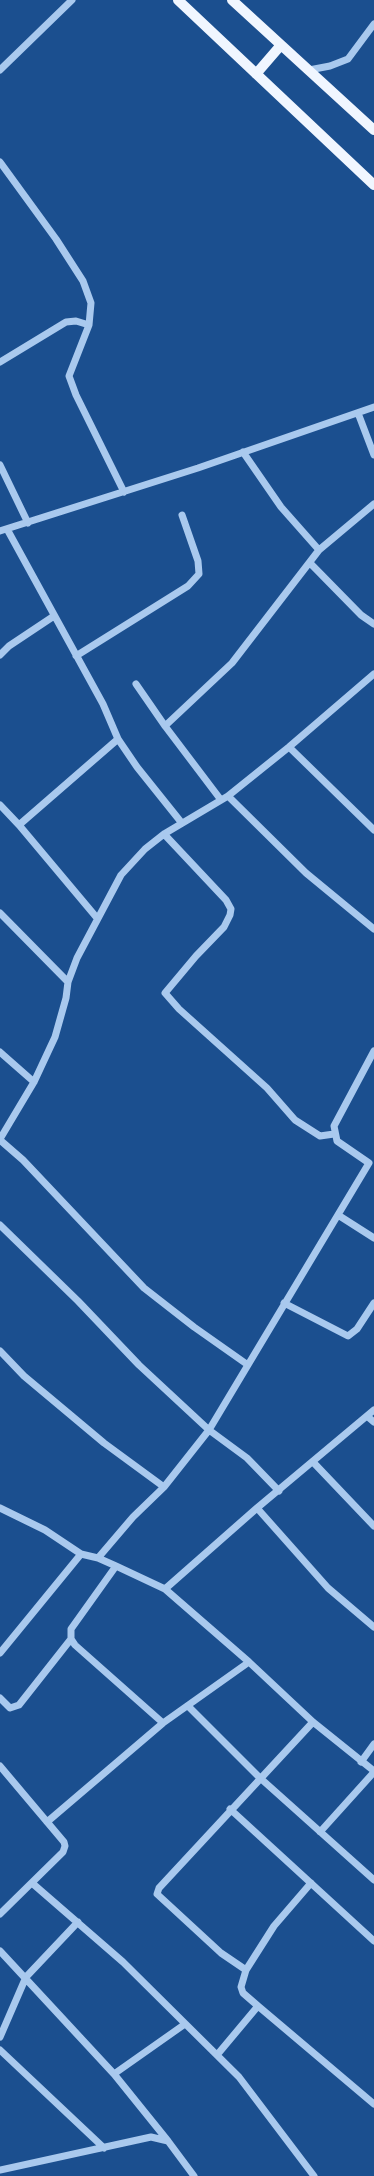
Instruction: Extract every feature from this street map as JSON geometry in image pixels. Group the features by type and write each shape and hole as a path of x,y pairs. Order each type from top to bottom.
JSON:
{"main road":[{"path":"178,0 374,185"},
{"path":"232,0 374,130"},
{"path":"256,74 281,45"}],"street":[{"path":"0,70 72,0"},
{"path":"309,70 330,66 348,59 374,24"},
{"path":"0,162 56,239 82,281 91,303 89,325 69,376 76,395 124,492"},
{"path":"0,362 66,322 76,321 89,325"},
{"path":"182,822 137,767 118,739 103,704 4,530 124,492 374,407"},
{"path":"358,413 374,455"},
{"path":"243,452 281,507 319,550"},
{"path":"0,465 28,523"},
{"path":"165,726 232,663 319,550 374,504"},
{"path":"76,656 188,586 199,574 198,562 182,515"},
{"path":"310,563 361,615 374,624"},
{"path":"0,655 9,646 54,616"},
{"path":"248,1365 194,1327 144,1288 28,1166 0,1140 34,1082 55,1037 66,998 68,982 77,958 121,875 145,849 182,822 228,796 289,747 374,674"},
{"path":"136,684 165,726 221,800"},
{"path":"19,825 118,739"},
{"path":"289,747 374,830"},
{"path":"228,796 306,873 374,929"},
{"path":"0,804 97,918"},
{"path":"164,834 226,900 231,909 230,915 224,927 196,956 165,993 179,1008 267,1088 295,1120 320,1136 334,1134"},
{"path":"0,912 68,982"},
{"path":"98,1558 134,1517 164,1487 209,1430 284,1303 338,1215 371,1165 337,1141 334,1134 334,1126 374,1050"},
{"path":"0,1052 34,1082"},
{"path":"338,1215 374,1238"},
{"path":"0,1225 78,1301 139,1365 209,1430 247,1458 279,1491"},
{"path":"284,1303 348,1336 353,1334 374,1303"},
{"path":"0,1351 24,1376 104,1443 164,1487"},
{"path":"165,1589 257,1508 314,1462 374,1410"},
{"path":"367,1416 374,1422"},
{"path":"314,1462 374,1526"},
{"path":"0,1508 50,1533 81,1554 98,1558 165,1589 249,1662 313,1722 374,1772 320,1832"},
{"path":"257,1508 328,1588 374,1627"},
{"path":"0,1653 81,1554"},
{"path":"116,1566 71,1629 71,1639 75,1645 163,1723"},
{"path":"0,1698 10,1708 19,1705 71,1639"},
{"path":"47,1822 163,1723 249,1662"},
{"path":"188,1706 259,1777 374,1880"},
{"path":"246,1970 221,1953 160,1899 157,1894 159,1888 259,1777 313,1722"},
{"path":"361,1762 374,1744"},
{"path":"0,1766 65,1846 63,1852 0,1914"},
{"path":"230,1809 374,1941"},
{"path":"32,1882 123,1962 239,2077 314,2176"},
{"path":"311,1883 274,1926 246,1970 241,1987 243,1993 374,2104"},
{"path":"0,2036 26,1977 78,1922"},
{"path":"0,1951 26,1977 114,2074 194,2176"},
{"path":"217,2055 258,2006"},
{"path":"114,2074 186,2024"},
{"path":"0,2050 104,2148"},
{"path":"0,2170 151,2137 168,2141"}]}
